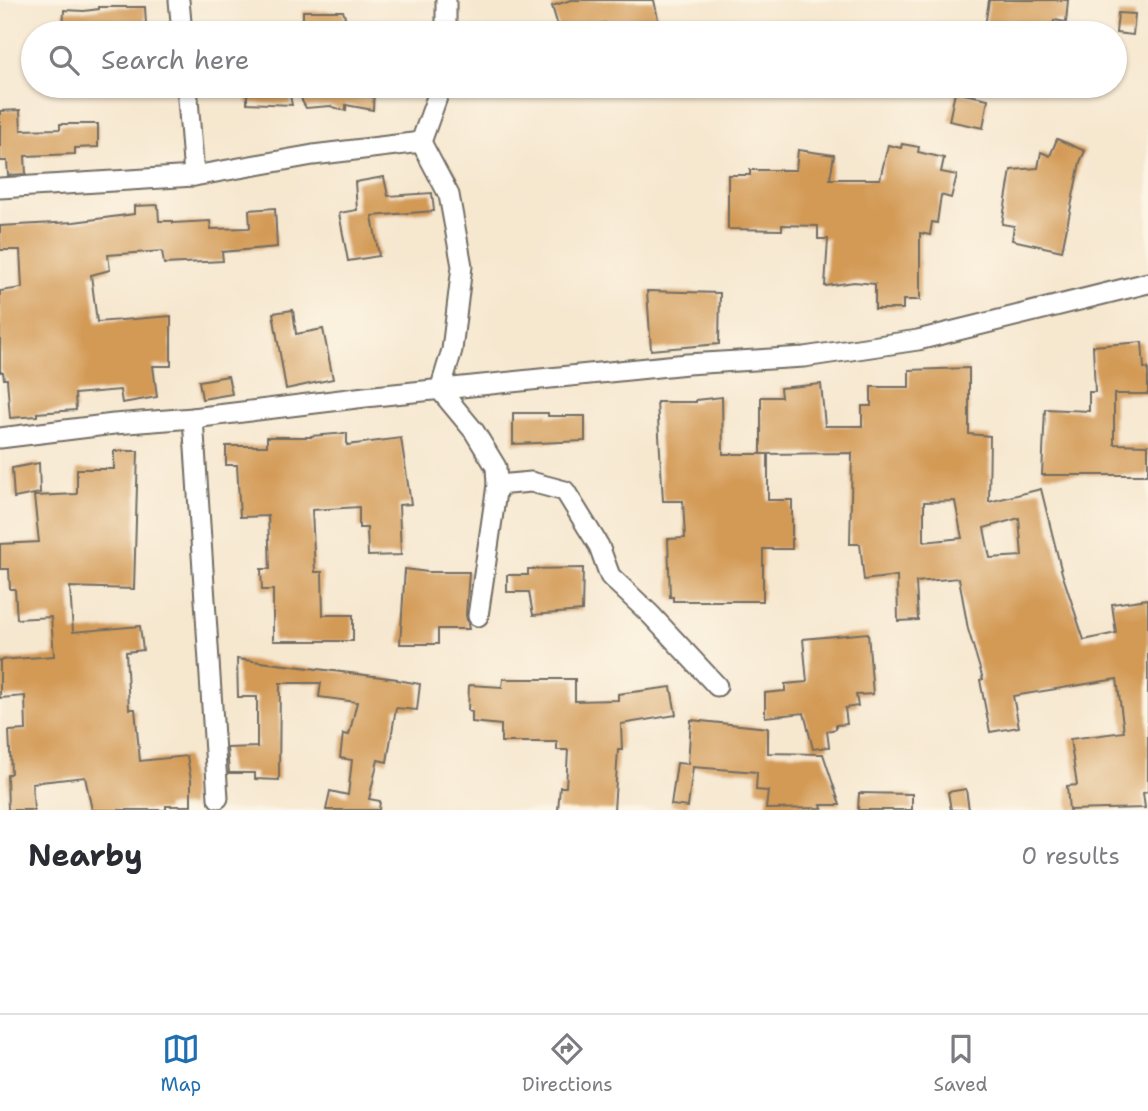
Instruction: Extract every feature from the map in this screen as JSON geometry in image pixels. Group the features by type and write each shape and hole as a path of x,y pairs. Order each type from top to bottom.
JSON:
{"street":[{"path":"180,0 181,21"},
{"path":"446,0 446,21"},
{"path":"188,98 194,176"},
{"path":"437,98 421,142 449,195 462,266 452,350 440,390"},
{"path":"0,188 194,176 313,155 421,142"},
{"path":"0,438 688,364 804,357 918,340 1148,283"},
{"path":"440,390 474,432 496,467 497,485 478,616"},
{"path":"193,418 218,798"},
{"path":"497,485 531,482 565,491 599,546 610,576 652,615 717,686"}],"building":[{"path":"571,0 654,0 658,21 556,21 552,6"},
{"path":"989,0 1068,0 1066,21 986,21"},
{"path":"145,7 146,21 64,21 64,10"},
{"path":"303,11 343,11 346,21 303,21"},
{"path":"1118,13 1135,14 1133,35 1127,34 1127,21 1117,21"},
{"path":"247,98 291,98 292,105 247,103"},
{"path":"302,98 374,98 373,110 346,105 346,111 330,106 306,108"},
{"path":"954,98 988,99 983,128 949,121"},
{"path":"20,110 21,130 60,129 60,124 98,124 98,147 75,148 75,154 25,156 26,174 8,175 7,161 0,161 0,111"},
{"path":"1057,139 1085,151 1080,162 1062,251 1012,240 1014,226 1002,224 1011,170 1038,168 1041,152 1050,156"},
{"path":"902,144 919,147 918,152 944,158 941,172 957,175 951,198 941,195 937,223 932,222 930,235 920,233 920,300 903,300 903,309 875,309 875,284 854,282 825,286 828,239 818,239 818,226 782,225 782,230 728,229 728,175 750,175 750,170 796,170 798,150 834,155 830,179 880,179 888,145 901,148"},
{"path":"384,177 388,196 432,193 434,211 372,216 379,256 348,261 339,213 357,210 355,182"},
{"path":"158,205 159,221 210,221 211,229 250,228 249,210 275,208 277,247 222,252 223,261 164,264 162,251 108,255 110,270 91,275 97,322 171,316 171,366 153,366 157,397 122,403 120,390 75,394 76,410 10,418 7,379 4,379 3,372 0,372 0,291 22,288 20,250 0,250 0,226 74,222 134,214 134,206"},
{"path":"647,291 720,293 719,344 651,350"},
{"path":"293,310 296,334 323,329 333,379 286,389 273,313"},
{"path":"1142,342 1144,368 1148,368 1148,394 1114,394 1114,444 1148,445 1148,475 1042,475 1045,409 1089,411 1089,392 1095,392 1093,346"},
{"path":"969,368 969,434 990,436 989,502 1041,489 1062,573 1084,640 1116,633 1112,604 1148,599 1148,792 1143,793 1145,808 1069,810 1067,786 1077,785 1070,739 1124,732 1117,679 1013,696 1019,727 990,732 980,680 983,679 968,629 959,578 916,582 918,620 898,621 897,576 864,580 860,544 850,544 852,453 762,454 768,454 768,500 792,500 792,549 763,549 763,601 673,601 673,597 670,597 668,539 685,538 683,501 663,501 657,402 696,402 722,397 723,454 761,454 761,397 781,397 780,388 821,384 825,426 862,426 862,406 871,406 871,387 909,387 909,370","holes":["955,501 962,538 924,542 924,502","1019,518 1022,556 990,558 984,528"]},
{"path":"228,376 232,394 202,399 199,381"},
{"path":"513,413 585,416 585,441 513,444"},
{"path":"347,433 347,445 401,438 411,504 399,505 401,555 368,556 367,528 359,528 359,507 312,510 315,572 322,572 323,615 353,615 353,641 273,641 273,590 262,590 261,569 270,569 268,516 240,517 237,465 226,465 226,446 267,446 267,437 311,437"},
{"path":"114,451 138,451 134,589 70,587 73,632 140,626 143,650 126,652 129,709 135,709 140,761 187,756 191,806 166,806 166,810 92,810 85,777 32,783 34,810 8,810 7,775 11,773 9,731 26,730 25,696 0,698 0,660 54,656 51,617 17,619 15,589 10,589 9,569 0,569 0,544 39,542 34,496 77,494 77,469 114,469"},
{"path":"39,463 40,493 14,498 12,468"},
{"path":"583,568 582,611 533,615 529,592 507,592 507,575 528,575 528,569"},
{"path":"405,569 469,572 466,615 469,629 438,629 438,644 400,644"},
{"path":"868,633 873,694 856,695 858,706 845,708 847,724 836,725 836,729 827,731 829,747 813,749 804,713 765,717 765,693 785,691 785,684 807,682 803,639"},
{"path":"237,659 420,684 417,710 396,708 387,762 378,760 369,799 380,801 379,810 326,810 330,791 348,795 352,760 340,758 343,734 349,735 357,702 319,697 321,683 280,683 279,780 255,779 255,773 229,773 227,748 257,747 257,697 238,697"},
{"path":"503,679 575,679 575,701 618,700 618,694 671,687 676,715 621,724 622,750 618,750 614,810 558,810 560,787 566,787 568,750 557,750 557,742 501,742 501,725 472,722 472,712 468,711 469,685 502,687"},
{"path":"691,720 768,728 768,753 823,754 840,805 766,809 768,791 756,790 757,772 693,767 688,807 671,805 677,763 688,764"},
{"path":"966,789 969,810 951,810 948,792"},
{"path":"859,793 912,794 912,810 858,810"}]}
